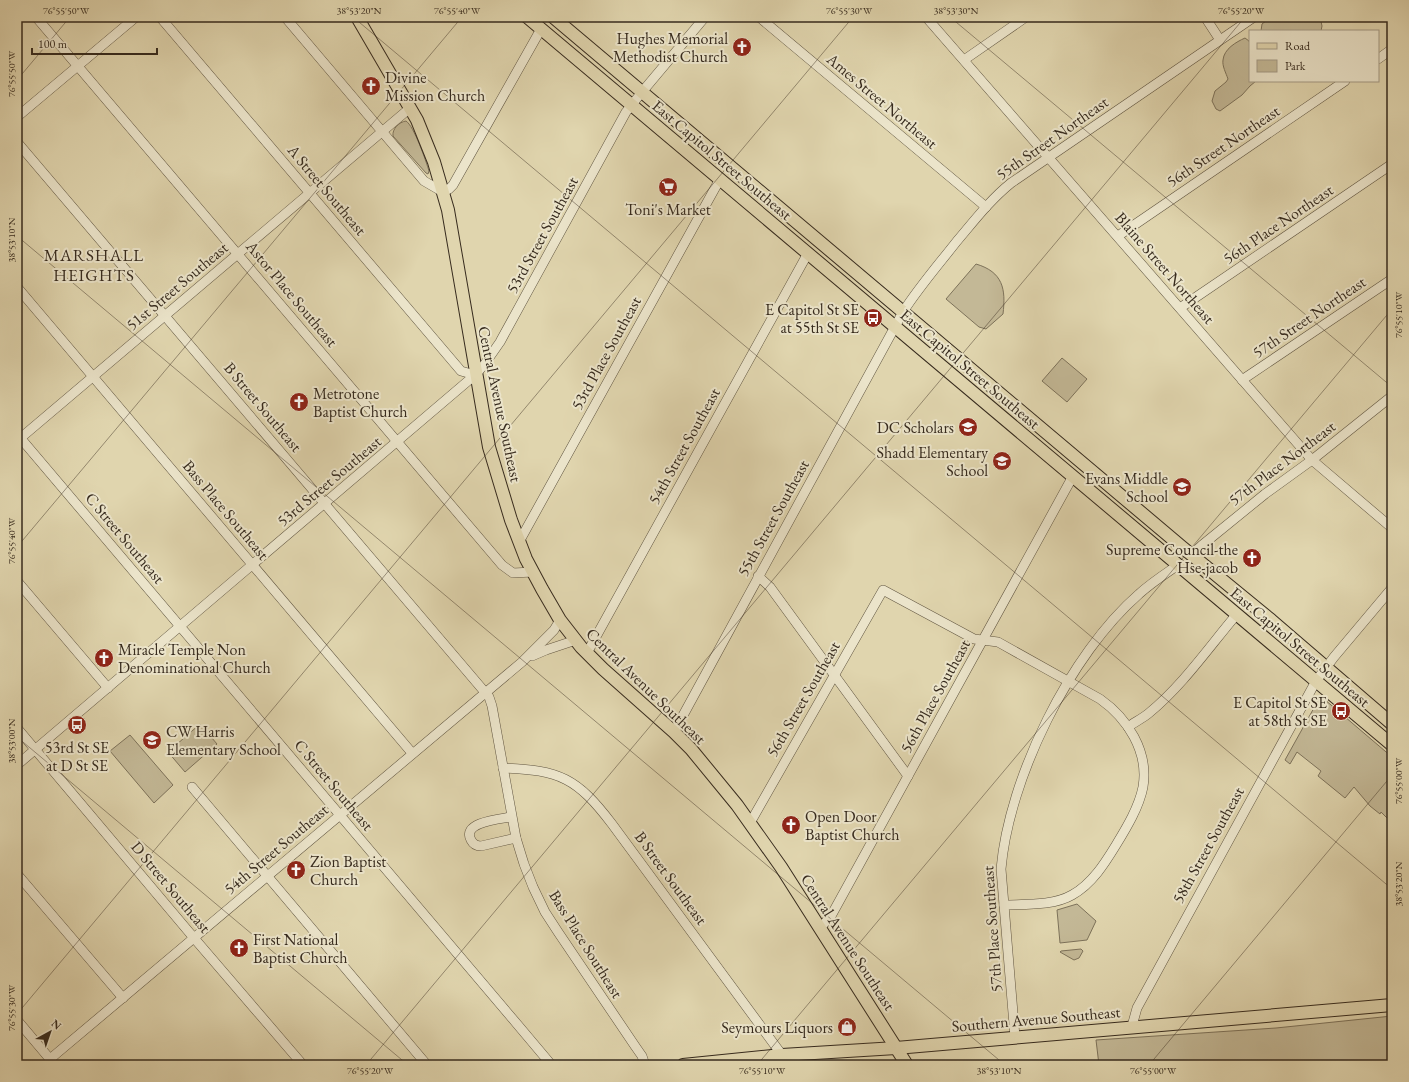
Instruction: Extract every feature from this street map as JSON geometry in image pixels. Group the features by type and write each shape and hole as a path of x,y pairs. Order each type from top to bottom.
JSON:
{"main road":[{"name":"Central Avenue Southeast","path":"357,17 410,108 429,148 443,192 448,210 490,452 519,542 533,572 560,620 587,653 674,732 710,772 750,822 820,928 907,1065"},
{"name":"East Capitol Street Southeast","path":"527,17 808,253 900,319 1073,476 1392,745"},
{"path":"554,17 642,92 900,319 1192,554 1392,724"},
{"name":"Southern Avenue Southeast","path":"683,1065 782,1055 896,1048 1015,1036 1392,1005"}],"street":[{"name":"Astor Place Southeast","path":"36,17 504,568 513,573 533,572"},
{"path":"17,117 136,17"},
{"name":"A Street Southeast","path":"160,17 461,371 476,375"},
{"path":"285,17 424,181 443,192 449,190 453,185 541,29"},
{"name":"53rd Street Southeast","path":"17,765 476,375 500,342 632,104 705,17"},
{"name":"Ames Street Northeast","path":"759,17 986,207"},
{"name":"Blaine Street Northeast","path":"926,17 1312,460 1392,528"},
{"path":"964,60 1026,17"},
{"path":"1205,17 1220,40"},
{"name":"55th Street Northeast","path":"900,319 909,302 945,256 999,193 1011,183 1254,17"},
{"path":"1379,58 1392,49"},
{"name":"56th Street Northeast","path":"1118,236 1344,82"},
{"name":"51st Street Southeast","path":"18,438 93,377 410,108"},
{"name":"B Street Southeast","path":"17,142 485,692"},
{"name":"56th Place Northeast","path":"1180,308 1392,164"},
{"name":"53rd Place Southeast","path":"519,542 720,179"},
{"name":"54th Street Southeast","path":"587,653 808,253"},
{"name":"57th Street Northeast","path":"1242,380 1392,279"},
{"name":"Bass Place Southeast","path":"17,287 412,753"},
{"name":"55th Street Southeast","path":"674,732 862,385 900,319"},
{"name":"57th Place Northeast","path":"1192,554 1265,494 1312,460 1392,396"},
{"name":"C Street Southeast","path":"18,438 180,627 550,1065"},
{"name":"56th Place Southeast","path":"820,928 831,916 1073,476"},
{"name":"57th Place Southeast","path":"1015,1036 1001,869 1003,847 1011,813 1030,758 1048,719 1088,650 1139,594 1178,565"},
{"path":"758,576 770,587 908,776"},
{"path":"17,581 108,688"},
{"name":"58th Street Southeast","path":"1132,1026 1137,1008 1316,681 1392,588"},
{"name":"56th Street Southeast","path":"750,822 883,590 974,639 984,640"},
{"path":"1128,727 1148,714 1160,703 1237,614"},
{"name":"54th Street Southeast","path":"53,1062 122,998 522,662 554,630 560,620"},
{"name":"54th Street Southeast","path":"522,662 546,650 576,640"},
{"path":"984,640 998,642 1069,681 1108,705 1128,727 1140,750 1143,762 1143,787 1128,823 1106,860 1083,887 1067,897 1054,901 1004,906"},
{"name":"Bass Place Southeast","path":"485,692 489,697 492,706 516,838 533,887 549,917 642,1056 645,1065"},
{"name":"D Street Southeast","path":"17,728 303,1065"},
{"name":"B Street Southeast","path":"503,768 534,770 554,774 575,785 590,796 617,830 782,1055"},
{"path":"192,788 427,1065"},
{"path":"512,817 478,824 471,829 469,836 473,844 477,846 516,838"},
{"path":"17,874 122,998"},
{"path":"17,1020 53,1062"}],"green space":[{"path":"1271,17 1320,17 1322,26 1321,30 1261,30 1262,24"},
{"path":"1245,38 1249,41 1249,82 1255,82 1242,95 1220,111 1216,109 1212,101 1215,91 1228,79 1223,65 1224,56 1231,46"},
{"path":"406,121 413,130 419,144 429,171 428,174 393,136 396,126"},
{"path":"976,264 985,267 992,272 1001,283 1003,289 1003,314 986,329 979,327 946,299"},
{"path":"1062,358 1087,379 1067,402 1042,381"},
{"path":"1320,697 1392,757 1392,815 1388,819 1381,812 1380,814 1370,806 1354,787 1345,798 1318,776 1321,771 1297,752 1290,764 1285,760"},
{"path":"200,724 217,744 185,772 168,752"},
{"path":"130,735 173,785 154,803 110,751"},
{"path":"1077,904 1096,921 1087,940 1060,943 1057,910"},
{"path":"1081,949 1083,951 1079,958 1074,960 1060,952 1061,951"},
{"path":"1392,1016 1392,1065 1099,1065 1096,1040 1276,1028"}],"place":[{"name":"Hughes Memorial Methodist Church","path":"742,47"},
{"name":"Divine Mission Church","path":"371,86"},
{"name":"Toni's Market","path":"668,187"},
{"name":"E Capitol St SE at 55th St SE","path":"873,318"},
{"name":"Metrotone Baptist Church","path":"299,402"},
{"name":"DC Scholars","path":"968,427"},
{"name":"Shadd Elementary School","path":"1002,461"},
{"name":"Evans Middle School","path":"1182,487"},
{"name":"Supreme Council-the Hse-jacob","path":"1252,558"},
{"name":"Miracle Temple Non Denominational Church","path":"104,658"},
{"name":"E Capitol St SE at 58th St SE","path":"1341,711"},
{"name":"53rd St SE at D St SE","path":"77,725"},
{"name":"CW Harris Elementary School","path":"152,740"},
{"name":"Open Door Baptist Church","path":"791,825"},
{"name":"Zion Baptist Church","path":"296,870"},
{"name":"First National Baptist Church","path":"239,948"},
{"name":"Seymours Liquors","path":"847,1027"}],"district":[{"name":"MARSHALL HEIGHTS","path":"94,265"}]}
